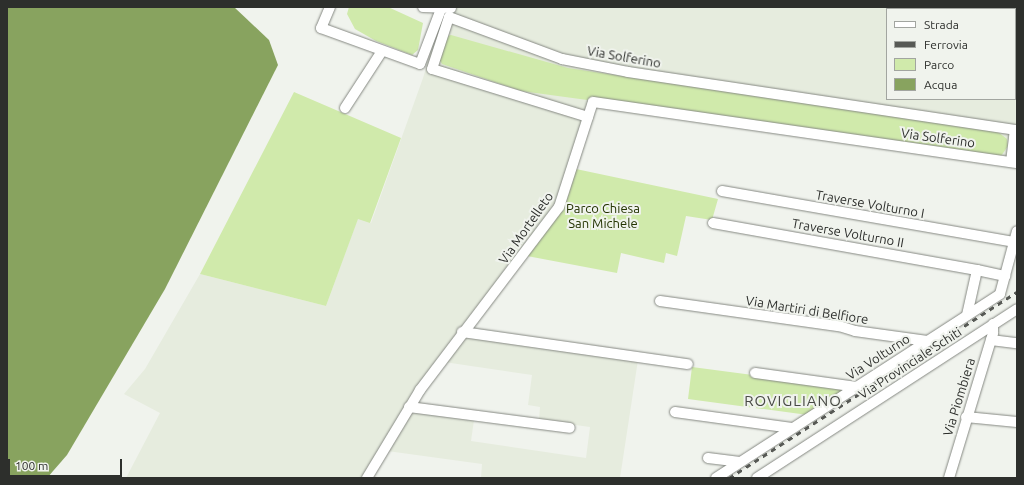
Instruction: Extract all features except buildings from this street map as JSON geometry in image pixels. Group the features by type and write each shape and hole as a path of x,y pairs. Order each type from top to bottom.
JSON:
{"street":[{"path":"330,7 321,28 420,64 446,8 423,7"},
{"name":"Via Solferino","path":"588,117 432,69 449,17 562,59 628,72 1016,130"},
{"path":"345,108 382,51"},
{"name":"Via Mortelleto","path":"367,478 410,407 462,332 525,255 559,207 593,102"},
{"name":"Via Solferino","path":"593,102 1014,162"},
{"path":"1014,162 1016,130"},
{"name":"Traverse Volturno I","path":"722,191 1014,242"},
{"name":"Traverse Volturno II","path":"713,223 1005,276"},
{"name":"Via Volturno","path":"716,478 1000,294 1017,231"},
{"path":"967,316 977,270"},
{"name":"Via Martiri di Belfiore","path":"660,301 839,326 855,331 927,341"},
{"name":"Via Provinciale Schiti","path":"757,478 1017,309"},
{"name":"Via Piombiera","path":"949,478 990,340 993,324"},
{"path":"462,332 688,364"},
{"path":"990,340 1017,343"},
{"path":"755,373 857,387"},
{"path":"410,407 570,428"},
{"path":"675,412 792,428"},
{"path":"966,417 1017,422"},
{"path":"708,458 740,462"}],"shaded area":[{"path":"445,7 1017,7 1017,158 594,99 590,101 559,197 551,211 414,393 411,410 474,420 471,441 586,458 590,427 539,420 540,407 528,405 532,375 444,362 465,335 638,360 620,478 481,478 482,464 380,450 364,478 126,478 160,413 124,394 145,369 200,274 326,306 358,218 371,223 423,78"}],"green space":[{"path":"349,7 388,7 423,23 418,50 412,55 376,41 355,29 347,14"},
{"path":"451,35 568,68 998,132 1007,139 1008,146 1001,156 521,91 442,64 439,59 448,36"},
{"path":"294,92 401,138 370,223 358,219 326,306 200,274"},
{"name":"Parco Chiesa San Michele","path":"576,169 718,199 712,220 686,216 677,256 666,253 664,263 621,253 617,273 527,256 559,214 567,199"},
{"path":"692,367 851,388 808,415 688,399"}],"water":[{"path":"7,7 234,7 269,40 278,65 165,289 67,455 47,478 7,478"}],"railway":[{"path":"729,478 1017,292"}],"district":[{"name":"ROVIGLIANO","path":"793,401"}]}
